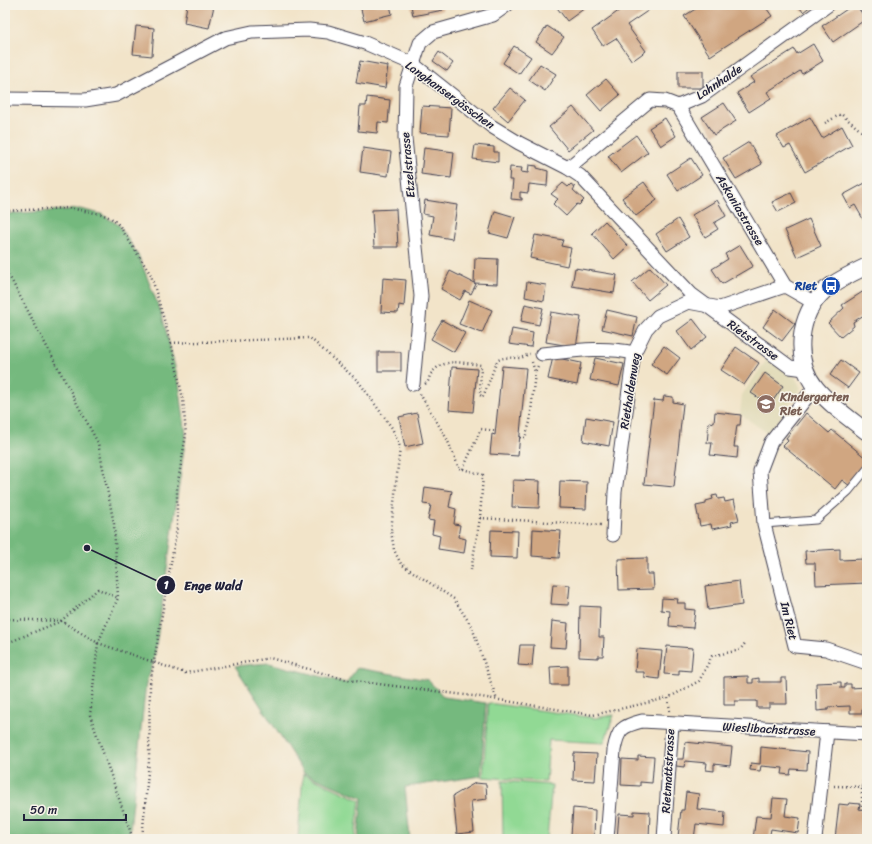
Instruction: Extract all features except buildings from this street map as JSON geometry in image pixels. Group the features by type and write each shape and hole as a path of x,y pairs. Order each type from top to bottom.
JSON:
{"street":[{"name":"Etzelstrasse","path":"419,384 421,296 405,138 406,86 420,43 433,32 493,15 507,5"},
{"name":"Lahnhalde","path":"678,106 702,96 828,5"},
{"name":"Langhansergässchen","path":"5,99 85,100 116,95 225,38 252,32 309,30 328,32 365,43 413,64 491,126 580,176 691,294 704,305"},
{"path":"568,168 650,100 665,101 678,106"},
{"name":"Askaniastrasse","path":"678,106 785,286 813,302"},
{"path":"867,266 831,286 813,302 806,317 802,333 801,350 805,369 815,387 827,400 867,432"},
{"name":"Riethaldenweg","path":"613,531 616,481 634,353 646,329 658,316 688,302 720,308 785,286"},
{"name":"Rietstrasse","path":"704,305 790,367 805,369"},
{"path":"542,354 589,349 634,353"},
{"path":"764,524 760,471 771,442 815,387"},
{"name":"Im Riet","path":"764,524 795,646 826,648 867,663"},
{"name":"Rietmattstrasse","path":"607,839 612,762 617,735 621,729 630,724 642,721 672,724 664,839"},
{"name":"Wieslibachstrasse","path":"672,724 867,734"},
{"path":"815,839 827,732"}],"lane":[{"path":"764,524 816,520 848,491 867,469"}],"path":[{"path":"825,123 841,114 867,136"},
{"path":"5,211 68,208 101,214 111,218 119,225 151,275 171,343 183,399 186,434 177,487 176,528 150,684 150,761 142,839"},
{"path":"5,268 98,444 114,524 118,598 98,643 90,715 133,839"},
{"path":"171,343 310,338 359,382 392,428 400,447 391,531 394,550 401,564 454,599 472,627 497,700"},
{"path":"471,570 480,518 483,475 459,468 447,439 419,384 428,382 431,374 439,366 450,362 481,365 480,395 483,397 497,361 512,357 521,358 529,353 535,372 530,422 525,438 520,437"},
{"path":"535,372 537,371 542,354"},
{"path":"463,469 482,430 496,431"},
{"path":"480,518 613,531"},
{"path":"5,644 61,621 98,589 118,598"},
{"path":"5,620 61,621 98,643 154,661 185,673 270,658 347,680 497,700 593,715 668,698 699,681 712,656 740,650 746,642"},
{"path":"668,698 672,724"},
{"path":"862,810 862,788 867,758"},
{"path":"821,785 862,788 867,787"}],"shaded area":[{"name":"Kindergarten Riet","path":"768,358 795,377 801,388 769,434 740,414 742,395"}],"green space":[{"path":"80,209 101,214 119,225 139,257 162,315 179,383 186,435 154,661 146,683 129,839 5,839 5,214"},
{"path":"269,663 346,683 357,668 428,680 444,697 486,703 481,776 405,787 410,839 356,839 358,837 362,798 304,773 235,666"},
{"path":"488,703 595,718 614,715 604,743 549,740 546,782 483,777"},
{"path":"303,774 360,800 355,839 298,839"},
{"path":"502,781 552,785 547,839 503,839"}],"place":[{"name":"Riet","path":"831,286"},
{"name":"Kindergarten Riet","path":"766,404"},
{"name":"Enge Wald","path":"87,548"}]}
